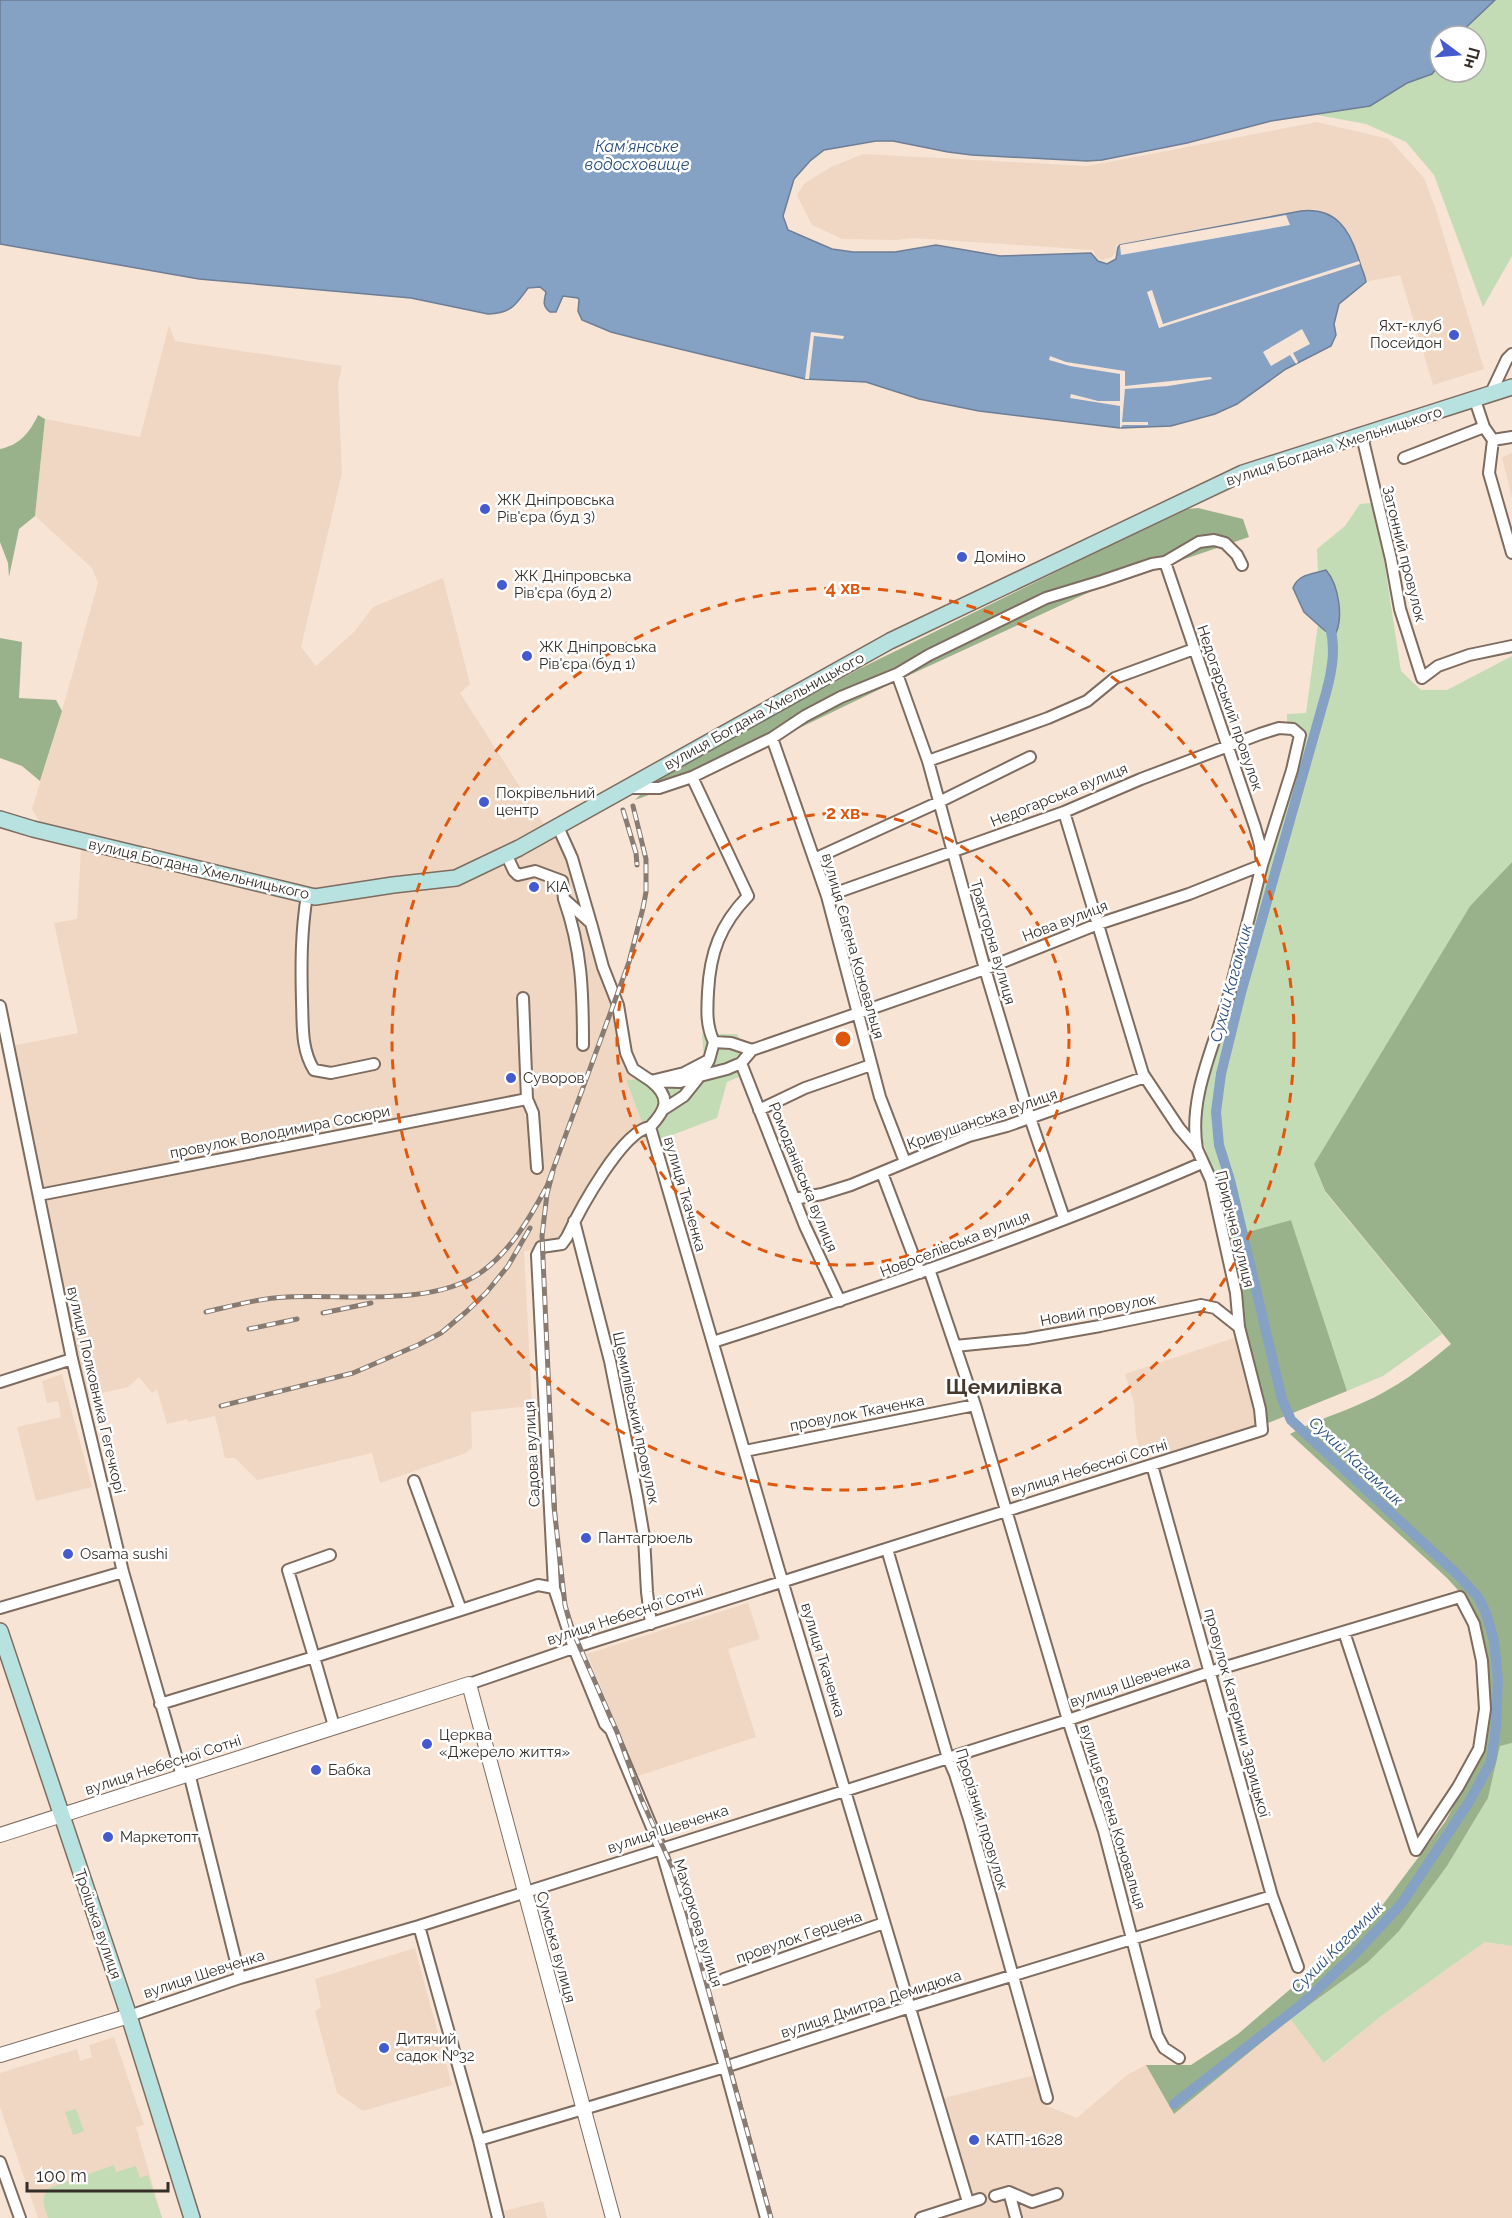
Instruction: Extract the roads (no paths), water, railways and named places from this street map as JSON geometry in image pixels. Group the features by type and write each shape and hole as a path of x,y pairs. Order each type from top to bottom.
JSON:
{"main road":[{"name":"вулиця Богдана Хмельницького","path":"0,819 315,897 456,878 558,827 890,641 1243,473 1512,387"},
{"name":"Троїцька вулиця","path":"0,1631 129,2016 192,2218"}],"street":[{"path":"1490,395 1512,354"},
{"path":"1474,400 1484,427 1493,440 1490,473 1512,553"},
{"path":"1404,458 1484,427"},
{"name":"Затонний провулок","path":"1362,436 1391,559 1400,609 1422,678 1437,666 1469,655 1512,646"},
{"path":"1493,440 1512,437"},
{"path":"627,788 659,788 692,777 772,738 805,716 841,697 897,674 929,655 1046,598 1152,564 1165,562 1199,542 1214,540 1225,543 1237,555 1242,565"},
{"name":"Недогарський провулок","path":"1165,562 1255,827 1262,865"},
{"path":"928,761 1048,718 1087,700 1115,678 1194,649"},
{"name":"Тракторна вулиця","path":"897,674 928,761 985,969 1030,1118 1064,1218"},
{"name":"Недогарська вулиця","path":"827,896 1064,812 1141,779 1279,728 1293,729 1300,735 1292,770 1262,865"},
{"name":"вулиця Євгена Коновальця","path":"772,738 827,896 856,1014 880,1097 905,1162"},
{"path":"814,859 939,802 1030,757"},
{"path":"574,1221 591,1190 614,1158 642,1128 650,1127 664,1109 684,1096 700,1076 709,1060 714,1042 707,1028 709,965 719,937 735,909 748,896 692,777"},
{"name":"Прирічна вулиця","path":"1064,812 1135,1052 1145,1077 1179,1128 1197,1149 1211,1180 1236,1293 1239,1327 1260,1409 1262,1430"},
{"path":"558,827 569,850 603,967 618,1005 626,1053 633,1069 651,1081 663,1094 664,1109"},
{"path":"506,854 518,875 535,871 581,889"},
{"path":"1197,1149 1194,1131 1199,1089 1229,995 1262,865"},
{"name":"Нова вулиця","path":"752,1050 985,969 1098,924 1189,894 1262,865"},
{"path":"562,881 564,899 579,951 584,1045"},
{"path":"308,895 302,926 300,962 303,1042 307,1059 314,1070 331,1072 374,1064"},
{"path":"564,899 591,923"},
{"path":"523,998 527,1100 533,1113 537,1168"},
{"name":"вулиця Полковника Гегечкорі","path":"0,1006 72,1359 123,1572 160,1704 186,1774 240,1978"},
{"path":"651,1081 680,1082 727,1069 741,1063 752,1050 731,1043 714,1042"},
{"path":"651,1081 684,1073 709,1060"},
{"name":"Ромоданівська вулиця","path":"741,1063 794,1199 840,1301"},
{"path":"759,1110 805,1088 871,1065"},
{"name":"Кривушанська вулиця","path":"794,1199 822,1194 882,1173 969,1136 1007,1126 1145,1077"},
{"name":"провулок Володимира Сосюри","path":"39,1195 527,1100"},
{"name":"вулиця Ткаченка","path":"650,1127 968,2202"},
{"name":"Новоселівська вулиця","path":"713,1341 840,1301 924,1271 1136,1191 1202,1163"},
{"name":"вулиця Євгена Коновальця","path":"882,1173 955,1346 975,1405 1068,1720 1104,1832 1157,2034 1164,2048 1179,2058"},
{"name":"Садова вулиця","path":"574,1221 562,1244 541,1247 537,1255 554,1588 574,1648"},
{"name":"Щемилівський провулок","path":"574,1221 610,1361 637,1496 644,1537 651,1624"},
{"name":"Новий провулок","path":"955,1346 1026,1339 1201,1305 1215,1308 1239,1327"},
{"path":"0,1382 72,1359"},
{"name":"провулок Ткаченка","path":"745,1451 975,1405"},
{"name":"вулиця Небесної Сотні","path":"0,1835 574,1648 1262,1430"},
{"name":"провулок Катерини Зарицької","path":"1152,1465 1272,1896 1298,1967"},
{"path":"414,1482 461,1610"},
{"name":"Прорізний провулок","path":"887,1549 948,1758 970,1822 1047,2098"},
{"path":"330,1555 288,1570 334,1726"},
{"path":"0,1608 123,1572"},
{"path":"160,1704 538,1585 554,1588"},
{"name":"вулиця Шевченка","path":"0,2055 129,2016 240,1978 419,1926 1068,1720 1210,1672 1460,1597 1474,1624 1482,1661 1485,1709 1479,1749 1458,1787 1416,1850 1344,1632"},
{"name":"Махоркова вулиця","path":"574,1648 661,1849 725,2067 766,2218"},
{"name":"Сумська вулиця","path":"469,1684 613,2218"},
{"name":"вулиця Дмитра Демидюка","path":"479,2140 725,2067 910,2007 1272,1896"},
{"name":"провулок Герцена","path":"724,1979 884,1923"},
{"path":"419,1926 479,2140 498,2218"},
{"path":"0,2162 20,2218"},
{"path":"1009,2192 1016,2218"},
{"path":"994,2196 1009,2192 1032,2202 1057,2194"},
{"path":"921,2218 980,2199"}],"water":[{"name":"Кам'янське водосховище","path":"0,0 1495,0 1470,24 1428,24 1428,75 1407,83 1370,106 1271,121 1187,143 1102,160 972,155 893,141 876,141 824,150 810,161 794,179 783,216 788,230 832,249 853,252 895,252 936,245 1000,256 1091,253 1098,261 1107,264 1116,259 1120,245 1301,211 1324,213 1340,223 1351,239 1366,282 1339,304 1334,324 1336,335 1331,346 1286,369 1237,404 1215,414 1171,426 1120,428 979,411 919,399 866,382 805,379 611,332 582,320 578,311 578,298 563,296 556,312 550,312 544,301 546,292 540,287 528,288 516,304 507,310 488,314 411,298 199,279 0,244"},
{"path":"1326,570 1331,577 1339,604 1339,623 1333,638 1304,612 1293,588 1302,577"}],"waterway":[{"name":"Сухий Кагамлик","path":"1174,2104 1302,2004 1353,1956 1402,1903 1469,1802 1491,1762 1496,1727 1498,1679 1494,1640 1486,1613 1478,1597 1458,1575 1291,1420 1282,1399 1230,1180 1219,1145 1216,1112 1221,1074 1241,993 1328,685 1333,652 1330,627"}],"railway":[{"path":"206,1312 277,1298 386,1297 437,1291 460,1284 480,1273 510,1245 547,1186 629,962 646,892 646,859 633,806"},
{"path":"623,810 636,853 637,865"},
{"path":"553,1171 547,1194 542,1236 554,1507 565,1605 571,1627 617,1732 641,1798 673,1869 771,2218"},
{"path":"221,1406 353,1373 441,1333 486,1293 508,1266 530,1228"},
{"path":"323,1313 371,1303"},
{"path":"249,1329 297,1319"}],"place":[{"name":"Яхт-клуб Посейдон","path":"1454,335"},
{"name":"ЖК Дніпровська Рів'єра (буд 3)","path":"485,509"},
{"name":"Доміно","path":"962,557"},
{"name":"ЖК Дніпровська Рів'єра (буд 2)","path":"502,585"},
{"name":"ЖК Дніпровська Рів'єра (буд 1)","path":"527,656"},
{"name":"Покрівельний центр","path":"484,802"},
{"name":"KIA","path":"534,887"},
{"name":"Суворов","path":"511,1078"},
{"name":"Пантагрюель","path":"586,1538"},
{"name":"Osama sushi","path":"68,1554"},
{"name":"Церква «Джерело життя»","path":"427,1744"},
{"name":"Бабка","path":"316,1770"},
{"name":"Маркетопт","path":"108,1837"},
{"name":"Дитячий садок №32","path":"384,2048"},
{"name":"КАТП-1628","path":"974,2140"}],"district":[{"name":"Щемилівка","path":"1004,1386"}]}
